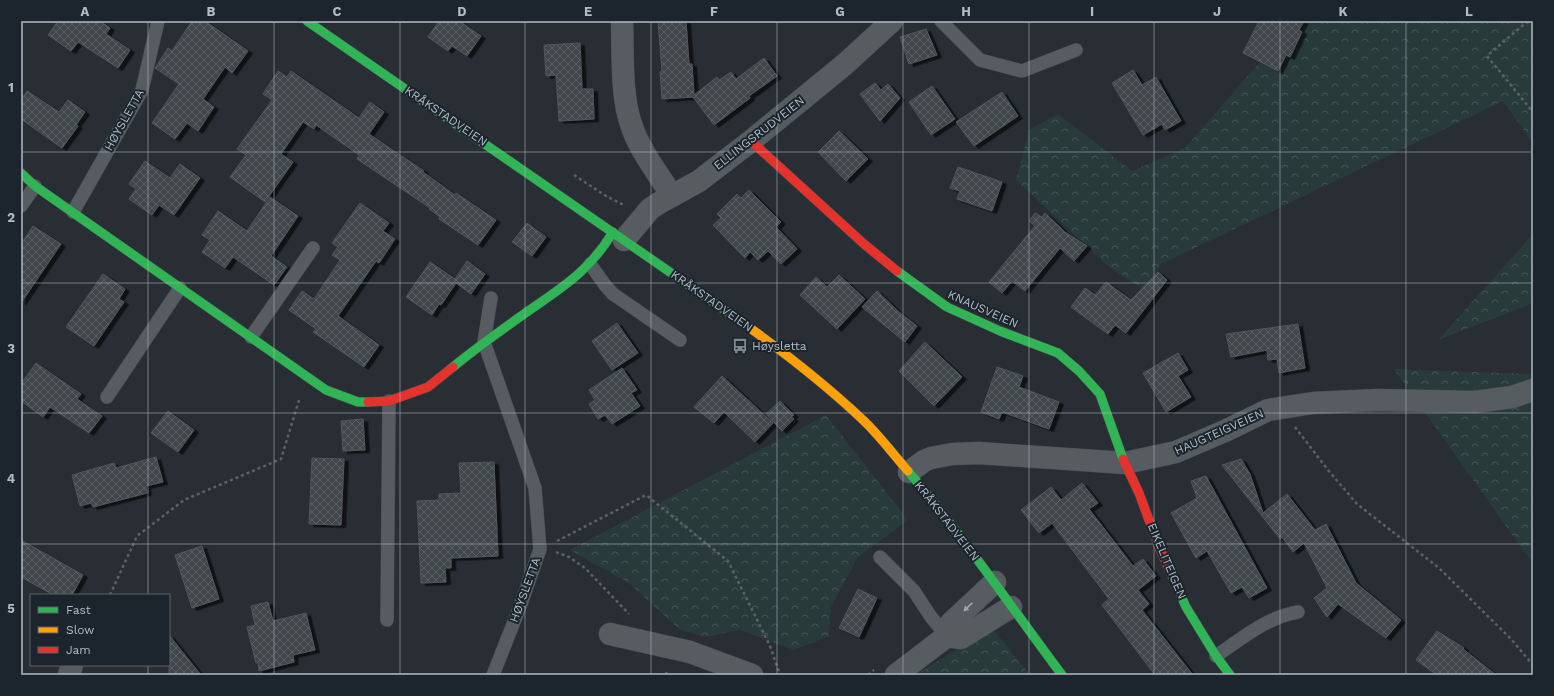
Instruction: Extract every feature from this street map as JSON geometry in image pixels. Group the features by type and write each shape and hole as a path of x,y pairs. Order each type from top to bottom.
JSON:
{"street":[{"name":"KRÅKSTADVEIEN","path":"307,21 758,333 844,402 864,421 909,472 995,582 1011,607 1062,675"},
{"path":"622,21 626,96 629,118 635,136 672,196"},
{"name":"ELLINGSRUDVEIEN","path":"618,236 659,202 699,180 751,141 844,65 892,21"},
{"name":"KNAUSVEIEN","path":"751,141 864,244 940,303 1000,331 1058,353 1079,371 1100,394 1125,463"},
{"path":"21,173 35,186 326,390 358,402 389,401 428,387 484,342 577,276 618,236"},
{"name":"HAUGTEIGVEIEN","path":"909,472 924,461 931,458 952,454 979,453 1125,463 1176,452 1268,410 1313,403 1378,400 1475,402 1512,397 1533,390"},
{"name":"EIKELITEIGEN","path":"1125,463 1139,494 1159,548 1186,607 1216,656 1230,675"},
{"path":"896,675 947,636 951,623 995,582"},
{"path":"947,636 961,638 1011,607"},
{"path":"610,634 690,652 752,675"}],"lane":[{"name":"HØYSLETTA","path":"72,212 142,90 158,21"},
{"path":"941,21 980,60 1022,71 1076,50"},
{"path":"21,206 35,186"},
{"path":"251,337 314,248"},
{"path":"590,264 605,286 613,294 680,340"},
{"path":"108,397 180,288"},
{"name":"HØYSLETTA","path":"491,298 484,342 535,488 540,549 521,604 493,675"},
{"path":"388,620 389,401"},
{"path":"880,557 914,591 931,617 947,636"},
{"path":"1216,656 1272,620 1285,614 1298,612"}],"path":[{"path":"1528,21 1487,56 1533,112"},
{"path":"110,594 137,536 184,500 280,459 306,376"},
{"path":"1285,407 1296,430 1357,504 1439,568 1511,639 1533,665"},
{"path":"540,549 646,495 728,561 770,646 780,675"},
{"path":"540,549 556,552 577,561 633,619"}],"green space":[{"path":"1296,21 1533,21 1533,143 1503,101 1161,264 1145,290 1109,267 1016,180 1029,130 1058,114 1132,171 1185,148"},
{"path":"1533,234 1533,303 1438,340"},
{"path":"1394,369 1533,374 1533,564"},
{"path":"826,415 908,520 858,557 831,607 829,636 794,650 740,630 705,637 679,629 629,583 570,550"},
{"path":"992,628 1030,675 915,675"}],"building":[{"path":"58,21 100,21 110,28 106,34 130,50 118,68 78,42 71,51 48,35"},
{"path":"192,21 205,21 248,51 232,73 225,67 203,99 214,107 198,131 187,123 175,139 152,123 179,84 155,68 168,48 172,51"},
{"path":"439,21 459,21 481,36 467,56 452,46 448,51 428,37"},
{"path":"658,21 686,21 689,64 692,64 694,95 717,77 719,80 731,72 736,79 764,58 777,76 749,96 750,98 714,125 693,97 662,99 660,72 662,71"},
{"path":"1259,21 1304,21 1299,30 1302,32 1290,57 1286,55 1278,71 1243,53"},
{"path":"926,29 937,55 909,64 900,37"},
{"path":"580,43 582,89 593,89 594,119 559,121 556,75 546,76 544,45"},
{"path":"1133,70 1142,85 1156,77 1181,121 1165,130 1162,124 1143,135 1112,83"},
{"path":"278,71 287,77 291,71 359,118 370,102 384,112 369,134 424,171 423,172 455,195 456,193 496,220 478,245 439,219 440,217 429,209 430,208 357,159 359,155 316,125 314,129 303,122 281,154 293,162 265,202 230,177 246,155 237,149 272,100 263,94"},
{"path":"875,83 881,90 888,84 900,98 880,121 860,94"},
{"path":"932,86 955,119 931,135 909,102"},
{"path":"27,91 59,112 68,100 85,112 76,125 78,126 62,148 21,119 21,100"},
{"path":"1002,92 1018,116 974,146 956,122"},
{"path":"839,131 868,159 846,181 818,152"},
{"path":"145,161 170,178 180,164 200,178 174,215 159,205 152,215 129,199 136,189 129,184"},
{"path":"958,167 1002,182 992,211 957,199 960,191 950,188"},
{"path":"749,190 781,222 776,227 797,249 781,264 768,251 758,260 750,252 745,258 713,225 721,218 717,214 737,194 741,198"},
{"path":"270,197 298,216 271,256 287,267 274,285 233,257 225,268 202,252 210,240 202,235 218,211 247,231"},
{"path":"360,203 389,223 383,231 395,239 379,263 376,261 338,316 379,345 364,367 313,332 316,329 289,310 302,291 314,299 340,260 332,255 338,247 332,243"},
{"path":"1035,213 1042,217 1045,213 1065,232 1087,246 1074,261 1060,248 1025,291 1012,281 1002,293 989,282 1035,226 1029,221"},
{"path":"527,223 546,237 532,256 512,242"},
{"path":"33,226 61,244 21,303 21,244"},
{"path":"467,261 485,274 471,294 456,283 432,315 406,297 430,262 455,279"},
{"path":"1158,272 1167,280 1126,333 1115,325 1108,334 1071,307 1085,288 1095,295 1106,282 1131,300"},
{"path":"103,274 125,289 119,299 124,302 94,346 66,327"},
{"path":"839,275 865,299 837,329 800,295 816,277 827,287"},
{"path":"877,291 899,312 917,326 905,342 862,307"},
{"path":"617,323 638,353 612,370 592,341"},
{"path":"1298,324 1305,368 1279,373 1277,359 1268,360 1267,350 1231,357 1226,334"},
{"path":"925,342 962,377 934,406 899,371"},
{"path":"1178,353 1188,370 1178,376 1191,397 1166,412 1143,373"},
{"path":"36,363 81,394 77,399 102,416 89,433 50,407 43,417 21,401 21,384"},
{"path":"997,367 1023,376 1019,387 1059,402 1049,429 1002,412 999,419 981,412"},
{"path":"622,368 637,390 631,393 640,406 612,424 605,415 598,419 589,404 595,400 589,390"},
{"path":"722,376 773,423 755,442 724,412 714,423 694,407"},
{"path":"780,401 794,415 791,417 794,419 782,431 766,414"},
{"path":"168,411 194,430 178,452 151,433"},
{"path":"363,419 365,450 343,451 341,421"},
{"path":"156,457 163,482 146,486 147,493 93,507 91,503 80,506 72,475 114,463 116,468"},
{"path":"312,458 344,459 341,525 309,524"},
{"path":"1241,459 1250,474 1263,513 1287,494 1315,530 1326,524 1356,583 1401,620 1386,638 1338,604 1327,617 1314,598 1327,588 1304,543 1293,552 1282,537 1280,539 1222,465"},
{"path":"494,462 498,556 451,558 451,568 445,568 446,582 421,583 417,501 439,500 439,494 461,493 459,463"},
{"path":"1206,476 1267,588 1249,598 1242,587 1231,593 1207,551 1196,558 1171,513 1197,498 1191,481"},
{"path":"1082,483 1098,503 1089,509 1133,566 1143,559 1156,576 1138,590 1149,604 1142,610 1193,675 1155,675 1102,605 1109,599 1052,523 1039,533 1021,510 1051,487 1061,500"},
{"path":"21,540 83,575 73,594 51,594 21,577"},
{"path":"202,546 219,599 192,608 175,555"},
{"path":"858,589 877,598 859,637 839,628"},
{"path":"268,602 273,621 306,613 315,650 293,655 294,662 259,671 247,627 255,625 251,606"},
{"path":"1437,631 1464,648 1463,649 1496,675 1437,675 1416,660"},
{"path":"170,636 201,675 169,675 170,666"}],"traffic: fast":[{"path":"307,21 729,313"},
{"path":"21,173 35,186 326,390 358,402 368,402"},
{"path":"453,367 470,353 550,296 584,269 604,246 613,232"},
{"path":"897,271 947,307 1000,331 1058,353 1079,371 1100,394 1123,459"},
{"path":"908,471 967,546 1062,675"},
{"path":"1169,569 1186,607 1216,656 1230,675"}],"traffic: slow":[{"path":"729,313 764,338 831,391 875,432 908,471"}],"traffic: jam":[{"path":"751,141 864,244 897,271"},
{"path":"368,402 389,401 428,387 453,367"},
{"path":"1123,459 1139,493 1159,547 1169,569"}],"place":[{"name":"Høysletta","path":"740,346"}]}
